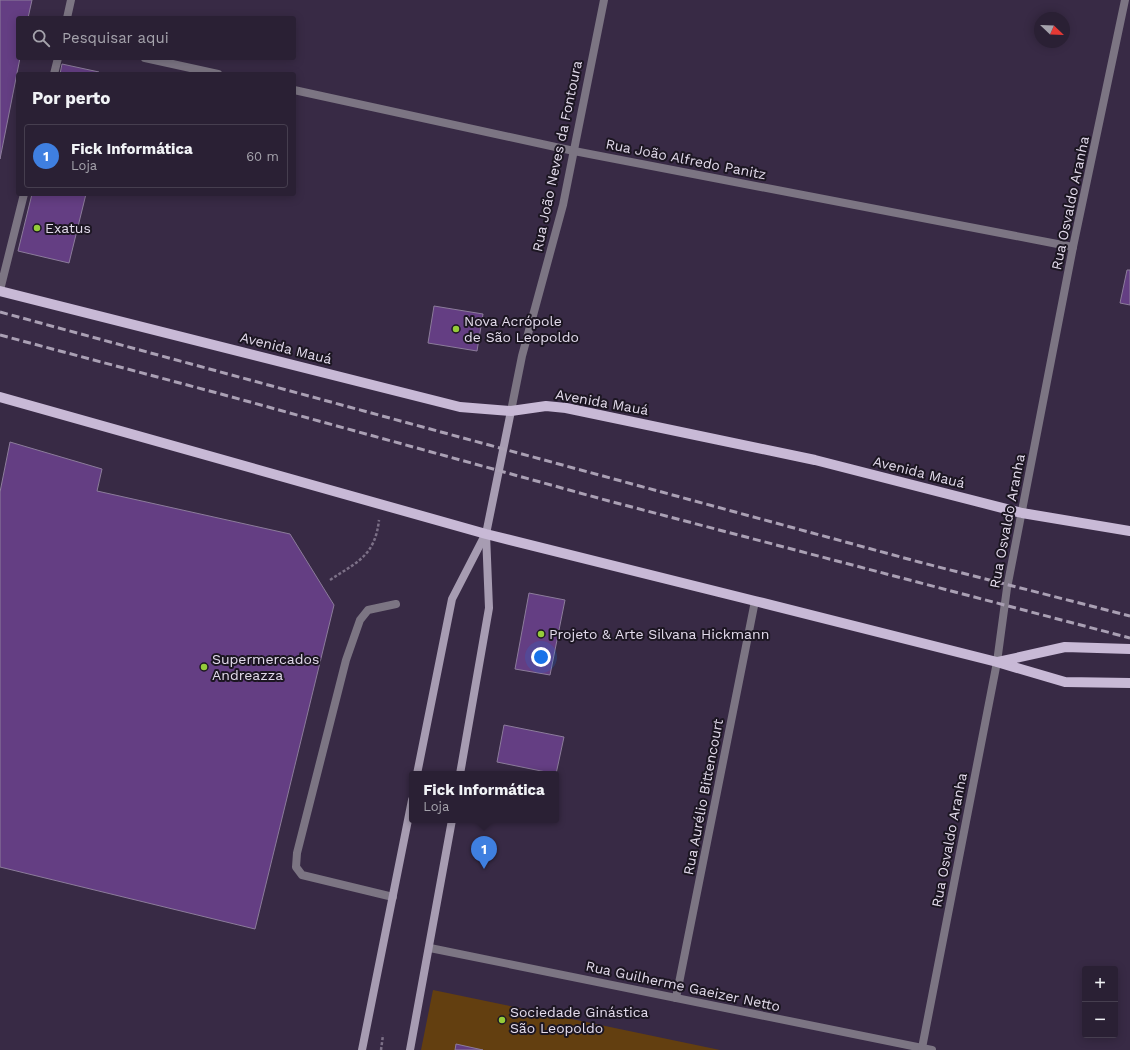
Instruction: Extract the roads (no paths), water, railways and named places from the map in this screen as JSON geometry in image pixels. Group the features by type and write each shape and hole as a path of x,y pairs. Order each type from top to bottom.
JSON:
{"main road":[{"name":"Avenida Mauá","path":"0,290 460,407 511,411 546,406 566,408 815,460 1022,513 1130,531"},
{"path":"0,397 380,506 996,662 1065,682 1130,683"},
{"path":"461,771 489,608 486,534 511,411"},
{"path":"418,771 452,598 486,534"},
{"path":"996,662 1065,647 1130,649"},
{"path":"362,1050 409,815"},
{"path":"410,1050 430,948 451,823"}],"street":[{"path":"67,16 71,0"},
{"name":"Rua João Neves da Fontoura","path":"511,411 522,356 563,204 604,0"},
{"name":"Rua Osvaldo Aranha","path":"922,1048 996,662 1007,588 1073,247 1125,0"},
{"path":"54,72 58,60"},
{"path":"154,60 209,72"},
{"name":"Rua João Alfredo Panitz","path":"296,90 574,151 1073,247"},
{"path":"0,290 24,196"},
{"name":"Rua Aurélio Bittencourt","path":"676,998 755,601"},
{"path":"393,897 302,875 296,867 297,853 340,684 360,620 368,610 396,604"},
{"name":"Rua Guilherme Gaeizer Netto","path":"430,948 932,1050"}],"railway":[{"path":"0,312 919,562 1130,616"},
{"path":"0,335 609,501 1130,638"}],"place":[{"name":"Exatus","path":"37,228"},
{"name":"Nova Acrópole de São Leopoldo","path":"456,329"},
{"name":"Projeto & Arte Silvana Hickmann","path":"541,634"},
{"name":"Supermercados Andreazza","path":"204,667"},
{"name":"Fick Informática","path":"484,869"},
{"name":"Sociedade Ginástica São Leopoldo","path":"502,1020"}]}
